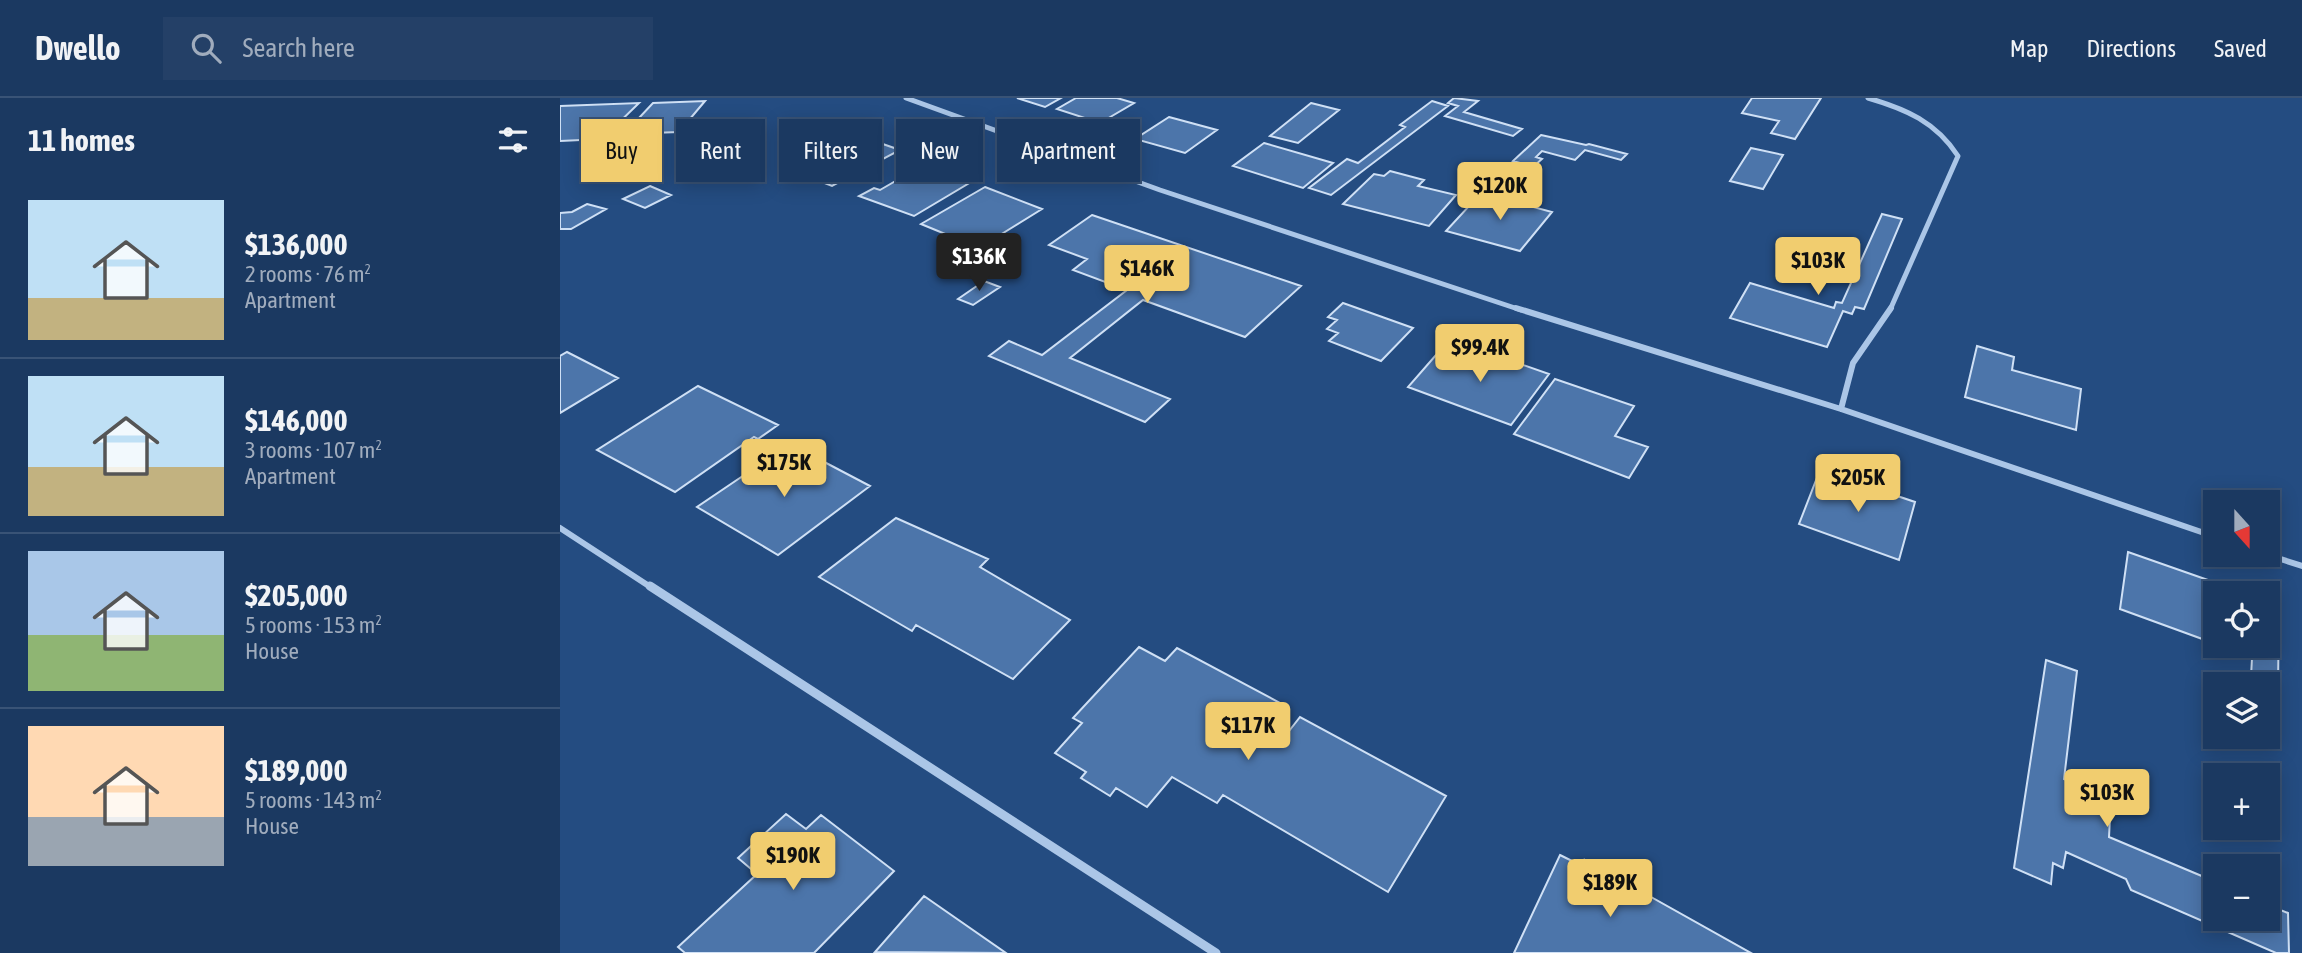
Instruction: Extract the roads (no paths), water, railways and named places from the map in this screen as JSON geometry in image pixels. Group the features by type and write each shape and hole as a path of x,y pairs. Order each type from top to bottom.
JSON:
{"street":[{"path":"906,98 1160,190 1486,299 1841,409 2203,533"},
{"path":"1841,409 1853,363 1889,313 1958,156 1947,137 1926,121 1893,105 1868,98"},
{"path":"560,528 1216,953"},
{"path":"2280,559 2302,566"}]}
